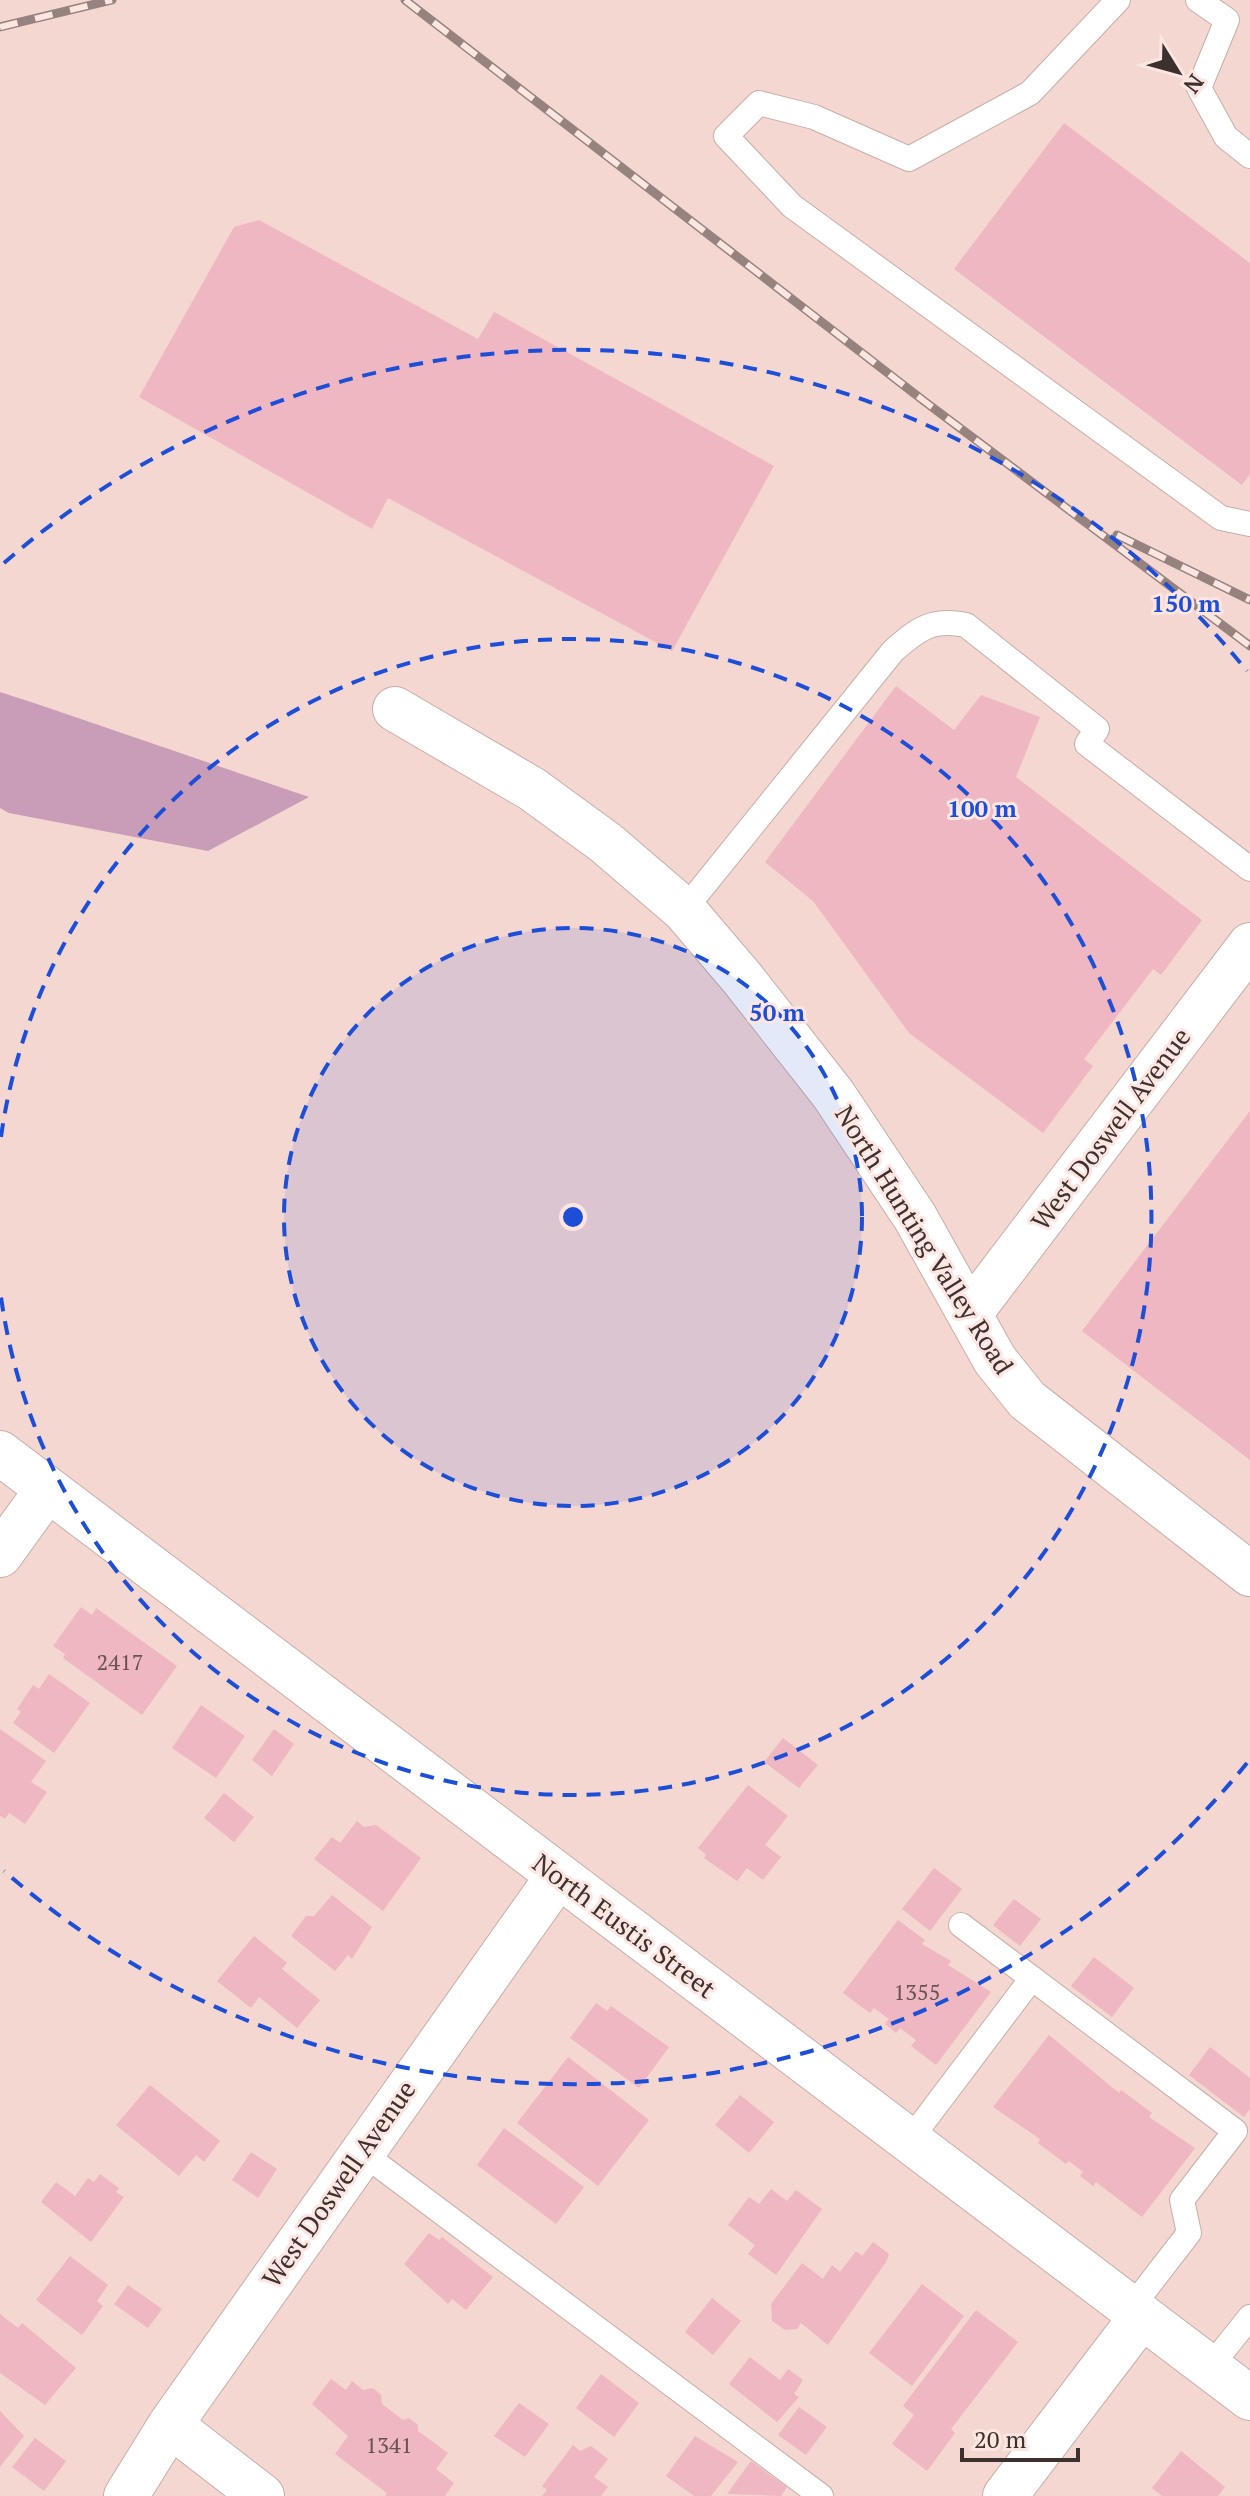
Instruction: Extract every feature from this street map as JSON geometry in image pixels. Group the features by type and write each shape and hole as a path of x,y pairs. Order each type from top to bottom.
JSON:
{"street":[{"name":"North Hunting Valley Road","path":"395,709 532,789 606,843 684,910 833,1094 915,1217 971,1312 995,1360 1027,1400 1250,1574"},
{"name":"West Doswell Avenue","path":"971,1312 1250,945"},
{"name":"North Eustis Street","path":"0,1453 1250,2398"},
{"path":"0,1555 47,1490"},
{"name":"West Doswell Avenue","path":"126,2496 170,2425 558,1876"},
{"path":"1005,2496 1137,2312"},
{"path":"170,2425 262,2496"}],"lane":[{"path":"1118,0 1030,93 909,159 814,117 759,103 726,136 792,206 1221,518 1250,524"},
{"path":"1198,0 1227,20 1199,88 1226,137 1250,156"},
{"path":"684,910 893,651 916,631 944,620 966,625 1097,729 1087,744 1250,869"},
{"path":"961,1925 1235,2131 1182,2200 1189,2233 1137,2312"},
{"path":"909,2141 1032,1978"},
{"path":"361,2152 821,2496"},
{"path":"1210,2367 1250,2317"}],"shaded area":[{"path":"0,692 309,797 208,851 9,813 0,808"}],"building":[{"path":"1064,123 1250,263 1250,474 1242,485 954,269"},
{"path":"259,220 478,339 494,312 774,466 672,651 388,498 372,529 139,397 234,227"},
{"path":"896,686 954,730 981,695 1040,717 1016,777 1202,920 1161,975 1153,969 1084,1059 1093,1066 1043,1133 909,1033 813,901 765,862"},
{"path":"1250,1111 1250,1460 1082,1331"},
{"path":"81,1607 92,1615 96,1608 177,1666 142,1715 63,1658 65,1654 53,1646"},
{"path":"49,1674 90,1703 54,1753 13,1723 21,1712 17,1709 33,1685 39,1689"},
{"path":"201,1705 245,1736 216,1778 172,1748"},
{"path":"0,1729 46,1761 31,1782 47,1792 25,1824 9,1813 5,1819 0,1816"},
{"path":"274,1729 294,1744 272,1776 252,1760"},
{"path":"783,1738 818,1765 799,1788 764,1762"},
{"path":"748,1785 788,1816 765,1845 781,1857 763,1880 747,1868 737,1881 704,1858 706,1855 698,1848"},
{"path":"224,1793 254,1817 234,1842 204,1818"},
{"path":"357,1821 364,1827 376,1825 421,1858 383,1911 314,1859 332,1837 340,1843"},
{"path":"934,1868 962,1889 930,1931 902,1909"},
{"path":"332,1895 372,1927 352,1959 348,1955 335,1971 291,1936 306,1916 314,1916"},
{"path":"1014,1899 1041,1919 1020,1946 993,1925"},
{"path":"898,1920 925,1940 922,1944 951,1961 948,1965 991,1992 936,2065 911,2046 916,2040 900,2028 896,2033 885,2024 889,2019 874,2008 870,2013 843,1993"},
{"path":"254,1936 287,1963 282,1969 320,2000 297,2028 259,1997 251,2008 217,1981"},
{"path":"1094,1957 1134,1988 1112,2017 1071,1986"},
{"path":"596,2003 607,2011 611,2006 669,2047 639,2088 570,2038"},
{"path":"1049,2035 1119,2093 1121,2090 1152,2113 1149,2117 1195,2148 1142,2217 1096,2182 1093,2186 1080,2176 1083,2172 1069,2161 1066,2164 1038,2143 1040,2139 993,2107"},
{"path":"1210,2047 1250,2078 1250,2109 1244,2117 1189,2075"},
{"path":"568,2057 649,2120 598,2186 517,2123"},
{"path":"150,2085 220,2141 204,2162 196,2155 179,2176 116,2125"},
{"path":"740,2095 774,2122 749,2153 715,2125"},
{"path":"504,2128 584,2187 556,2224 477,2165"},
{"path":"251,2152 277,2169 258,2198 232,2180"},
{"path":"100,2174 119,2188 116,2192 124,2197 91,2242 41,2202 56,2182 75,2196 88,2178 94,2182"},
{"path":"771,2189 787,2201 796,2190 822,2209 776,2275 748,2254 755,2245 728,2225 749,2197 759,2204"},
{"path":"429,2233 439,2240 442,2237 493,2277 466,2310 452,2299 448,2304 404,2264"},
{"path":"873,2242 889,2254 886,2262 828,2345 801,2323 797,2329 785,2330 772,2321 771,2304 802,2263 823,2279 832,2265 840,2272 856,2251 862,2256"},
{"path":"70,2256 108,2285 97,2301 103,2306 82,2335 36,2300"},
{"path":"922,2284 964,2316 912,2386 869,2353"},
{"path":"128,2285 162,2309 148,2328 114,2304"},
{"path":"712,2298 741,2321 713,2355 685,2332"},
{"path":"976,2310 1018,2342 951,2429 955,2433 927,2471 892,2444 914,2415 903,2406"},
{"path":"0,2314 18,2328 22,2323 76,2368 45,2405 0,2373"},
{"path":"750,2357 780,2380 788,2369 803,2380 794,2394 799,2397 777,2422 729,2384"},
{"path":"601,2374 639,2403 614,2437 576,2408"},
{"path":"331,2379 346,2390 352,2381 363,2390 373,2388 381,2395 382,2404 403,2420 409,2418 418,2425 418,2431 448,2453 436,2469 454,2483 445,2496 385,2496 387,2493 335,2454 348,2436 312,2404"},
{"path":"519,2403 549,2424 525,2457 494,2436"},
{"path":"799,2407 827,2427 806,2455 778,2435"},
{"path":"0,2411 24,2436 0,2467"},
{"path":"695,2436 738,2462 711,2496 694,2496 666,2476"},
{"path":"35,2438 66,2461 44,2491 12,2467"},
{"path":"573,2445 580,2451 591,2446 608,2459 594,2477 608,2487 601,2496 542,2496 547,2490 542,2486"},
{"path":"1181,2451 1225,2487 1218,2496 1162,2496 1152,2488"},
{"path":"751,2461 787,2487 781,2496 727,2494"}],"railway":[{"path":"0,27 112,0"},
{"path":"405,0 924,401 1250,646"},
{"path":"1117,535 1250,600"}]}
